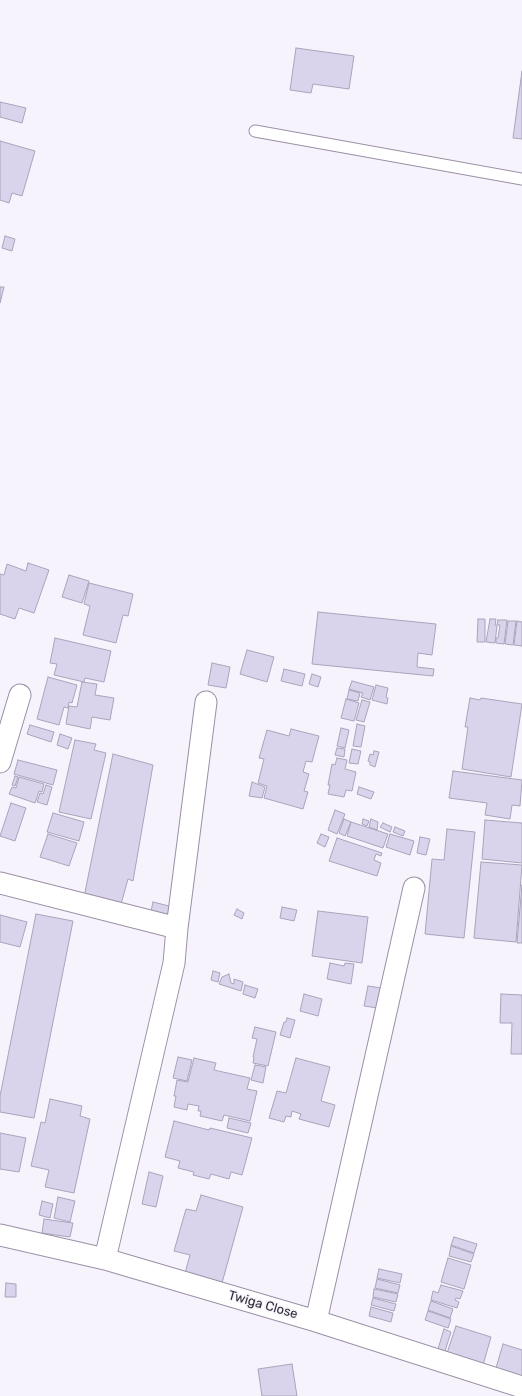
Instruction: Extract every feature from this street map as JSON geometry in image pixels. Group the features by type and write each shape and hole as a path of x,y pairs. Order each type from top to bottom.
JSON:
{"street":[{"path":"0,762 20,695"},
{"path":"105,1259 174,963 177,928 206,702"},
{"path":"0,883 177,928"},
{"path":"316,1321 414,888"},
{"name":"Twiga Close","path":"0,1235 105,1259 316,1321 522,1387"}],"lane":[{"path":"254,131 522,178"}],"building":[{"path":"296,48 354,56 349,89 313,84 311,93 290,90"},
{"path":"522,71 522,139 513,138"},
{"path":"0,102 26,108 22,123 0,117"},
{"path":"0,141 35,151 22,196 12,193 9,203 0,200"},
{"path":"5,236 15,239 12,251 2,248"},
{"path":"0,287 4,287 0,303"},
{"path":"28,563 49,570 34,613 19,608 15,619 0,614 0,574 4,575 7,564 26,571"},
{"path":"69,575 89,581 82,603 62,597"},
{"path":"89,583 133,594 128,616 123,615 116,643 83,635 90,606 84,604"},
{"path":"318,612 436,624 432,655 418,653 417,667 434,669 433,676 312,664"},
{"path":"478,619 485,619 485,642 477,642"},
{"path":"490,619 496,619 495,625 497,626 495,643 486,642"},
{"path":"498,620 507,620 504,644 496,643 500,625 497,625"},
{"path":"508,621 516,621 513,645 505,644"},
{"path":"517,621 522,622 522,646 514,645"},
{"path":"55,638 111,651 104,682 85,678 84,682 54,675 57,664 50,663"},
{"path":"247,650 274,657 267,682 240,674"},
{"path":"212,663 230,667 226,688 208,685"},
{"path":"284,669 305,674 302,686 281,681"},
{"path":"312,674 321,677 318,687 309,684"},
{"path":"48,677 77,685 72,703 69,702 68,708 64,707 59,725 37,719"},
{"path":"352,681 374,687 370,700 361,697 363,693 349,689"},
{"path":"82,682 97,684 95,695 114,698 110,720 92,717 90,729 66,724 69,706 77,707"},
{"path":"376,685 388,688 386,697 388,698 387,704 372,700"},
{"path":"349,690 360,693 358,701 347,699"},
{"path":"470,698 480,700 481,698 522,704 511,777 462,769 468,727 465,727"},
{"path":"346,699 359,703 354,721 341,718"},
{"path":"362,700 370,702 364,722 356,720"},
{"path":"357,724 365,726 361,747 353,746"},
{"path":"30,725 54,732 51,742 27,734"},
{"path":"341,728 349,730 345,748 337,746"},
{"path":"291,729 319,736 312,762 306,761 303,772 309,774 304,791 308,792 303,809 264,798 267,786 258,783 264,759 259,758 267,730 289,736"},
{"path":"60,734 72,738 68,749 57,745"},
{"path":"75,740 96,744 94,750 106,753 91,819 59,812"},
{"path":"337,748 345,749 344,757 335,755"},
{"path":"352,749 361,751 358,764 349,763"},
{"path":"374,751 379,752 375,767 370,765 370,762 368,761 370,754 373,755"},
{"path":"113,754 153,765 133,881 128,879 121,904 84,897"},
{"path":"337,758 347,760 345,769 356,772 352,791 346,790 344,797 328,794 332,764 335,765"},
{"path":"18,760 57,770 53,785 14,774"},
{"path":"453,771 522,780 520,806 512,805 510,819 485,815 487,803 449,798"},
{"path":"15,776 18,777 15,786 12,785"},
{"path":"19,777 44,784 42,792 39,791 35,803 9,794 12,787 16,788"},
{"path":"252,782 265,787 262,798 249,796"},
{"path":"46,785 52,787 47,805 37,802 40,793 43,794"},
{"path":"359,787 374,792 371,799 357,794"},
{"path":"11,803 26,808 15,841 0,836"},
{"path":"335,810 345,814 337,834 328,830"},
{"path":"53,813 84,822 79,841 47,832"},
{"path":"344,819 351,822 345,836 339,833"},
{"path":"363,819 369,821 367,826 362,824"},
{"path":"371,819 378,822 377,830 369,827"},
{"path":"485,820 522,823 522,863 482,859"},
{"path":"351,822 388,834 383,848 347,836"},
{"path":"383,823 392,827 390,832 380,827"},
{"path":"395,827 405,831 403,836 393,832"},
{"path":"447,829 475,832 464,938 425,934 432,859 444,860"},
{"path":"48,834 77,843 69,866 40,857"},
{"path":"321,834 329,837 325,847 317,843"},
{"path":"390,834 414,841 410,855 386,847"},
{"path":"420,837 430,839 426,855 417,853"},
{"path":"337,838 382,853 381,856 376,854 374,860 381,863 377,876 329,861"},
{"path":"481,862 522,865 516,942 474,938"},
{"path":"522,885 522,943 517,943"},
{"path":"153,902 177,908 166,924 149,920"},
{"path":"282,907 297,910 294,921 280,918"},
{"path":"237,909 244,913 242,919 234,915"},
{"path":"318,911 368,917 362,963 312,956"},
{"path":"36,914 73,921 34,1118 0,1112 0,1096"},
{"path":"0,915 27,922 20,947 0,942"},
{"path":"330,963 344,966 345,963 354,964 351,984 327,979"},
{"path":"213,971 220,973 218,982 211,980"},
{"path":"229,974 231,983 234,984 234,979 243,982 241,991 219,984 222,977"},
{"path":"245,985 258,989 255,998 243,994"},
{"path":"368,986 388,989 384,1009 364,1006"},
{"path":"304,994 322,999 318,1016 300,1011"},
{"path":"501,994 522,995 522,1054 511,1054 512,1023 500,1023"},
{"path":"287,1018 295,1020 290,1038 280,1035 284,1022 286,1022"},
{"path":"255,1027 276,1032 268,1066 253,1063 257,1039 252,1038"},
{"path":"178,1057 192,1060 187,1081 173,1078"},
{"path":"194,1058 216,1063 214,1070 250,1078 247,1089 257,1091 250,1121 224,1115 222,1121 200,1116 201,1111 198,1111 199,1106 188,1104 187,1110 174,1107 176,1096 174,1096 177,1080 188,1082"},
{"path":"296,1058 330,1067 321,1101 335,1105 329,1127 299,1119 301,1114 292,1111 291,1117 286,1116 284,1122 269,1118 277,1091 286,1093"},
{"path":"255,1065 266,1067 263,1083 251,1080"},
{"path":"50,1099 82,1106 80,1116 90,1119 74,1193 45,1187 49,1170 31,1166 41,1122 45,1123"},
{"path":"229,1118 251,1123 248,1133 227,1128"},
{"path":"174,1121 209,1130 210,1128 252,1138 242,1175 231,1172 229,1179 211,1174 209,1179 193,1175 194,1172 178,1168 180,1161 165,1157"},
{"path":"0,1133 26,1138 19,1172 0,1169"},
{"path":"149,1172 163,1176 156,1207 142,1204"},
{"path":"201,1195 243,1207 222,1283 185,1273 190,1255 174,1251 186,1209 196,1211"},
{"path":"58,1197 75,1201 70,1222 54,1218"},
{"path":"42,1201 53,1204 50,1218 39,1215"},
{"path":"44,1219 73,1223 70,1237 42,1233"},
{"path":"454,1237 477,1244 474,1253 451,1245"},
{"path":"451,1246 474,1254 471,1262 449,1256"},
{"path":"448,1258 471,1265 464,1289 441,1282"},
{"path":"379,1269 402,1274 400,1283 377,1278"},
{"path":"377,1279 400,1285 398,1293 375,1288"},
{"path":"6,1283 16,1284 16,1297 5,1297"},
{"path":"441,1285 463,1291 460,1299 456,1298 455,1300 459,1302 457,1308 431,1300 433,1291 438,1293"},
{"path":"374,1289 398,1294 396,1302 373,1297"},
{"path":"373,1298 396,1304 394,1311 371,1305"},
{"path":"431,1301 453,1309 450,1318 428,1310"},
{"path":"371,1307 393,1313 391,1322 369,1316"},
{"path":"428,1311 451,1319 448,1328 425,1320"},
{"path":"456,1326 491,1337 483,1365 447,1353"},
{"path":"444,1329 451,1332 445,1351 438,1349"},
{"path":"503,1344 522,1350 522,1376 496,1368"},
{"path":"292,1364 297,1396 262,1396 258,1369"}]}
